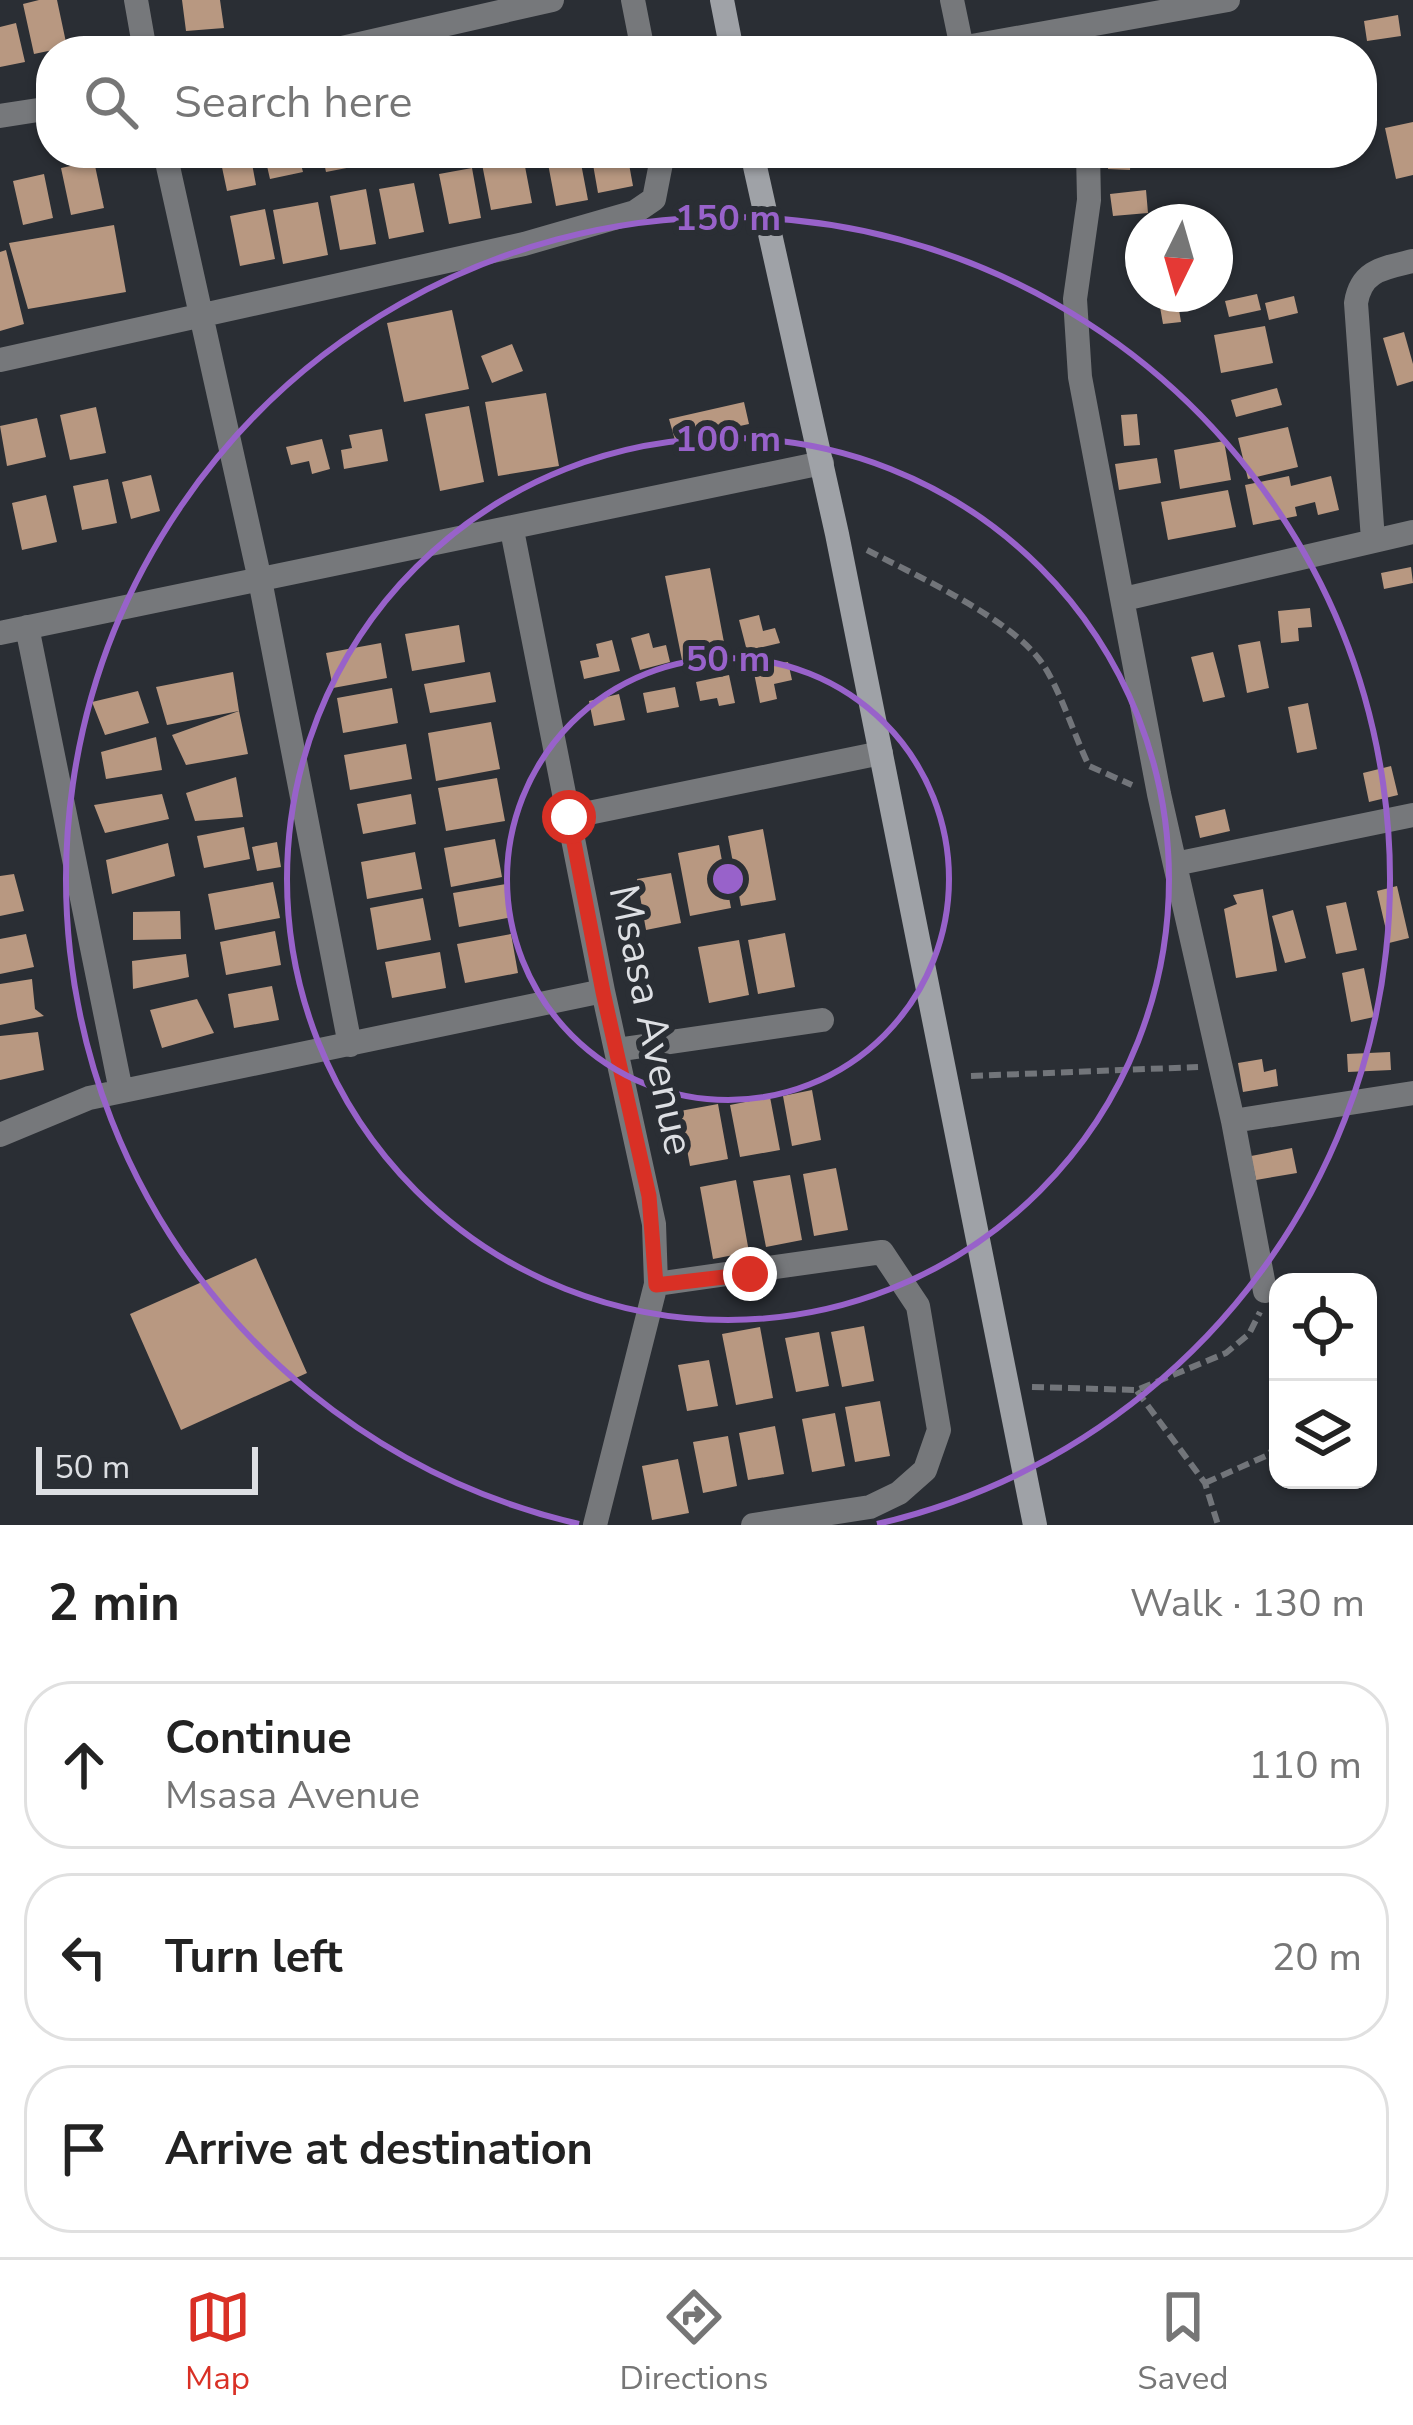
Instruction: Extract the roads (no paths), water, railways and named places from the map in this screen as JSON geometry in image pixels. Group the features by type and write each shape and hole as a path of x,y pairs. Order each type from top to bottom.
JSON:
{"street":[{"path":"136,0 142,36"},
{"path":"394,36 552,0"},
{"path":"633,0 640,36"},
{"path":"722,0 728,36"},
{"path":"952,0 953,36"},
{"path":"1094,36 1228,0"},
{"path":"0,116 36,110"},
{"path":"168,168 260,580 350,1045"},
{"path":"0,360 524,244 635,212 654,199 660,168"},
{"path":"755,168 837,534 1035,1525"},
{"path":"1088,168 1089,200 1075,298 1076,339 1159,794 1233,1121 1265,1291"},
{"path":"1373,540 1356,303 1361,282 1369,275 1413,262"},
{"path":"0,634 822,463"},
{"name":"Msasa Avenue","path":"512,530 603,992 649,1196 656,1285 595,1525"},
{"path":"1124,598 1413,532"},
{"path":"28,627 121,1091"},
{"path":"569,817 881,753"},
{"path":"1175,865 1413,814"},
{"path":"0,1135 69,1103 603,992"},
{"path":"616,1051 821,1020"},
{"path":"1233,1121 1413,1093"},
{"path":"656,1285 882,1252 918,1306 939,1430 925,1470 899,1493 870,1507 753,1525"}]}
